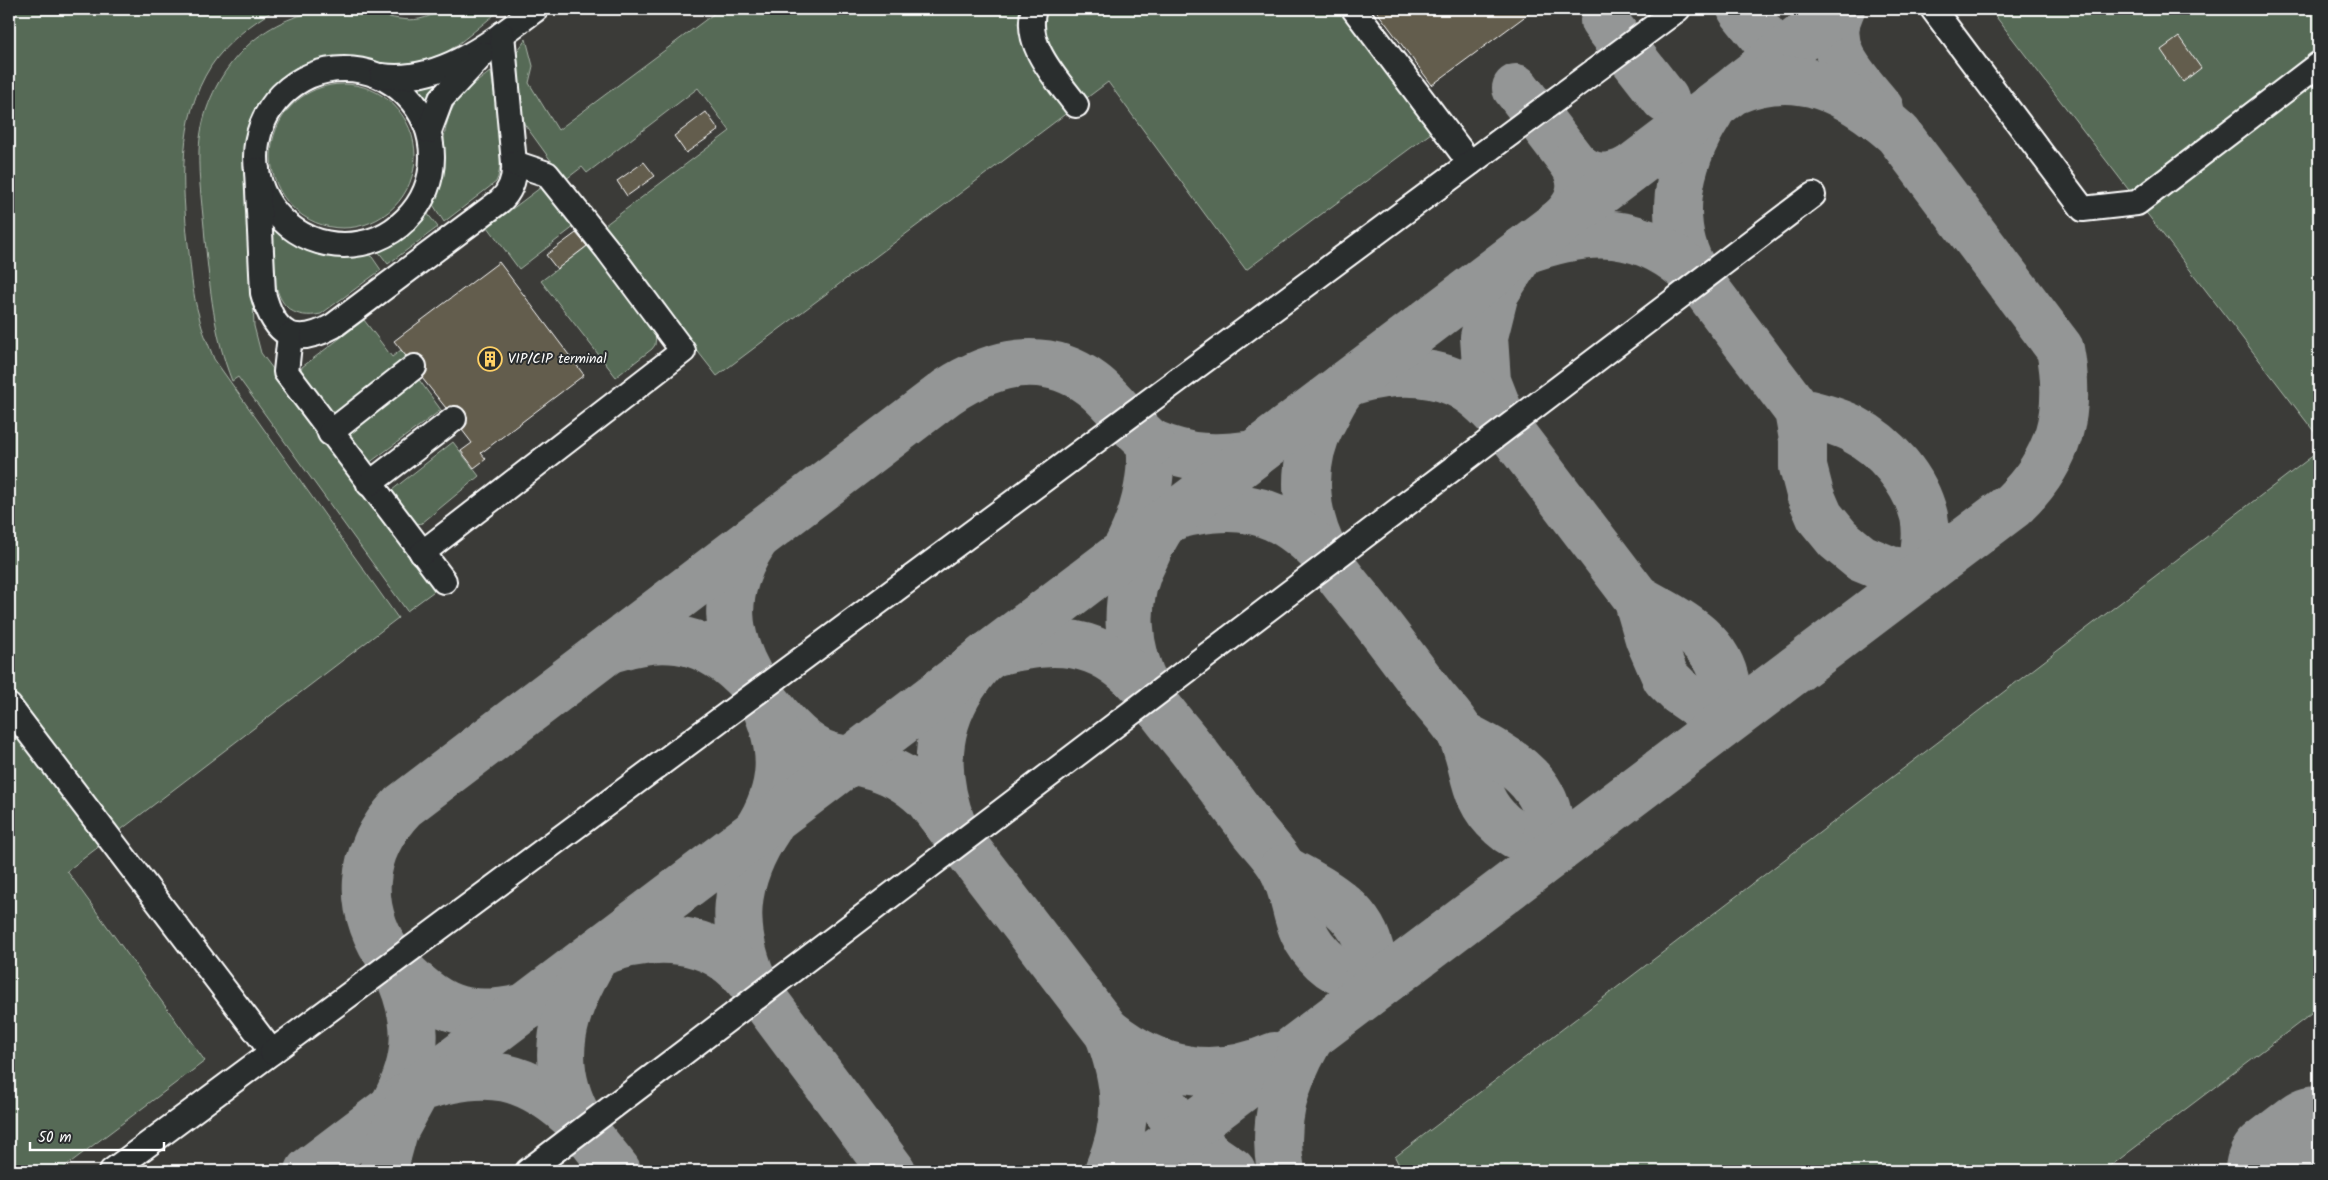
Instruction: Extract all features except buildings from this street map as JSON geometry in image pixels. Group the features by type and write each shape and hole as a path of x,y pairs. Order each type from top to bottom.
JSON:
{"street":[{"path":"380,76 405,78 430,73 446,67 502,34 536,9"},
{"path":"1034,9 1032,17 1034,41 1044,61 1076,105"},
{"path":"1354,9 1470,163"},
{"path":"112,1171 1678,9"},
{"path":"1933,9 2083,209 2137,203 2319,64"},
{"path":"429,131 442,99 502,34"},
{"path":"257,170 265,197 281,219 304,236 324,243 358,244 385,235 409,217 418,204 426,191 433,162 429,131 416,104 393,83 380,76 365,71 335,69 306,78 293,85 273,104 266,116 257,142 257,170 263,293 277,325 290,335 313,334 333,326 500,201 509,188 514,174 514,163 502,34"},
{"path":"422,553 683,351 607,249 547,174 514,163"},
{"path":"528,1171 1813,195"},
{"path":"290,335 286,372 330,433 444,581"},
{"path":"330,433 414,367"},
{"path":"369,484 454,419"},
{"path":"9,706 272,1052"}],"shaded area":[{"path":"9,9 2319,9 2319,1171 9,1171"}],"green space":[{"path":"9,9 276,9 240,34 217,57 200,86 192,108 184,153 184,199 195,298 202,327 214,359 398,618 67,871 205,1061 59,1171 9,1171"},
{"path":"442,9 502,9 455,47 425,63 404,66 346,57 327,59 293,71 278,82 257,110 247,146 254,326 261,353 437,589 407,611 238,377 232,381 221,347 211,294 200,184 199,150 202,126 209,103 219,82 232,62 248,45 266,31 287,20 321,11 355,10 409,20 420,19"},
{"path":"720,9 1338,9 1431,133 1246,270 1108,82 717,376 601,228 730,131 698,88 587,173 582,167 565,180 520,118 516,53 526,39 533,66 529,83 558,130"},
{"path":"1990,9 2319,9 2319,438"},
{"path":"460,67 427,113 409,86"},
{"path":"491,71 500,145 499,172 496,182 444,222 432,203 440,177 444,137 451,111 458,99 469,88"},
{"path":"343,84 371,89 394,105 410,128 415,156 410,184 394,207 371,223 343,228 315,223 292,207 276,184 271,156 276,128 292,105 315,89"},
{"path":"540,188 543,188 575,226 519,269 488,227"},
{"path":"427,213 438,227 388,264 378,251 405,236"},
{"path":"272,228 295,245 317,254 341,257 370,254 381,270 321,314 303,315 291,310 282,301 277,288 272,258"},
{"path":"589,245 656,335 655,345 652,349 616,377 541,281"},
{"path":"364,320 392,357 401,350 409,360 333,418 300,375 302,367"},
{"path":"417,377 441,410 365,466 341,434"},
{"path":"453,442 479,476 422,523 412,525 387,494"},
{"path":"2319,451 2319,1008 2104,1171 1402,1171 1395,1157"}],"taxiway":[{"path":"1741,9 1797,79"},
{"path":"1739,86 1839,9"},
{"path":"1841,9 1836,23 1835,37 1838,50 1852,75 1880,109"},
{"path":"1604,21 1665,99"},
{"path":"309,1171 1733,91 1757,83 1779,80 1801,81 1822,86 1841,94 1880,118 1898,134 2060,349 2063,372 2063,414 2059,434 2042,470 2013,505 1133,1171"},
{"path":"1516,88 1574,164"},
{"path":"1710,112 1689,152 1679,196 1678,218 1681,239 1688,261 1700,281 1798,411 1803,439 1803,467 1810,494 1820,517 1838,539 1861,558 1890,570 1921,574 1926,538 1924,516 1914,490 1897,465 1877,445 1853,429 1798,411"},
{"path":"1563,220 1574,207 1579,194 1580,180 1574,164 1587,173 1600,176 1614,175 1628,170"},
{"path":"1697,277 1656,247 1635,239 1614,235 1570,237 1522,251 1495,293 1484,337 1487,381 1503,422 1637,598 1649,639 1666,678 1680,692 1696,703 1719,709 1744,708"},
{"path":"393,962 372,922 367,882 370,862 377,843 388,824 403,806 947,392 982,373 1000,367 1037,363 1056,366 1074,373 1092,384 1151,443"},
{"path":"1503,422 1480,398 1468,389 1442,377 1428,374 1395,373 1368,377 1348,383 1335,398 1315,438 1310,454 1308,472 1309,506 1318,540 1330,563 1461,734 1484,804 1502,825 1516,835 1532,841 1565,843"},
{"path":"1125,552 1132,539 1146,499 1150,472 1151,443 1178,452 1202,457 1254,454"},
{"path":"1326,557 1301,533 1288,524 1260,512 1228,508 1210,509 1176,516 1166,521 1160,527 1138,573 1130,607 1131,641 1135,659 1152,698 1283,869 1301,927 1314,949 1331,966 1346,974 1361,978 1387,978"},
{"path":"614,648 656,639 675,640 693,644 710,651 726,661 758,691 738,652 730,615 731,597 736,578 743,559 755,539"},
{"path":"1637,598 1679,622 1704,642 1714,655 1722,669 1726,685 1726,697 1714,730"},
{"path":"953,827 942,791 940,773 942,737 953,702 971,674 987,656 995,652 1043,643 1078,645 1108,657 1122,666 1148,692"},
{"path":"758,691 786,726 812,748 827,755 875,766 891,772 906,780 927,797 1184,1132 1213,1158 1232,1171"},
{"path":"756,832 766,816 772,800 779,768 775,735 763,701"},
{"path":"1461,734 1503,757 1528,778 1538,790 1545,804 1549,820 1549,832 1537,865"},
{"path":"769,826 748,866 739,906 742,947 748,968 757,990 892,1171"},
{"path":"1283,869 1311,884 1338,902 1359,925 1366,939 1372,960 1368,978 1359,999"},
{"path":"617,1171 580,1122 569,1099 563,1078 561,1056 567,1015 575,994 597,953 615,947 652,940 689,942 707,948 724,957 742,971 756,990"},
{"path":"393,1107 409,1070 414,1034 408,999 393,962 423,991 452,1007 485,1013 526,1007"},
{"path":"1108,1171 1120,1135 1123,1118 1122,1085 1108,1032 1147,1057 1167,1065 1188,1070 1230,1069 1275,1056"},
{"path":"1281,1171 1278,1136 1282,1104 1292,1073 1308,1041"},
{"path":"383,1171 394,1131 417,1089 442,1081 464,1077 485,1076 505,1078 543,1093 580,1123"}],"runway":[{"path":"2285,1171 2319,1145"}],"place":[{"name":"VIP/CIP terminal","path":"490,359"}]}
